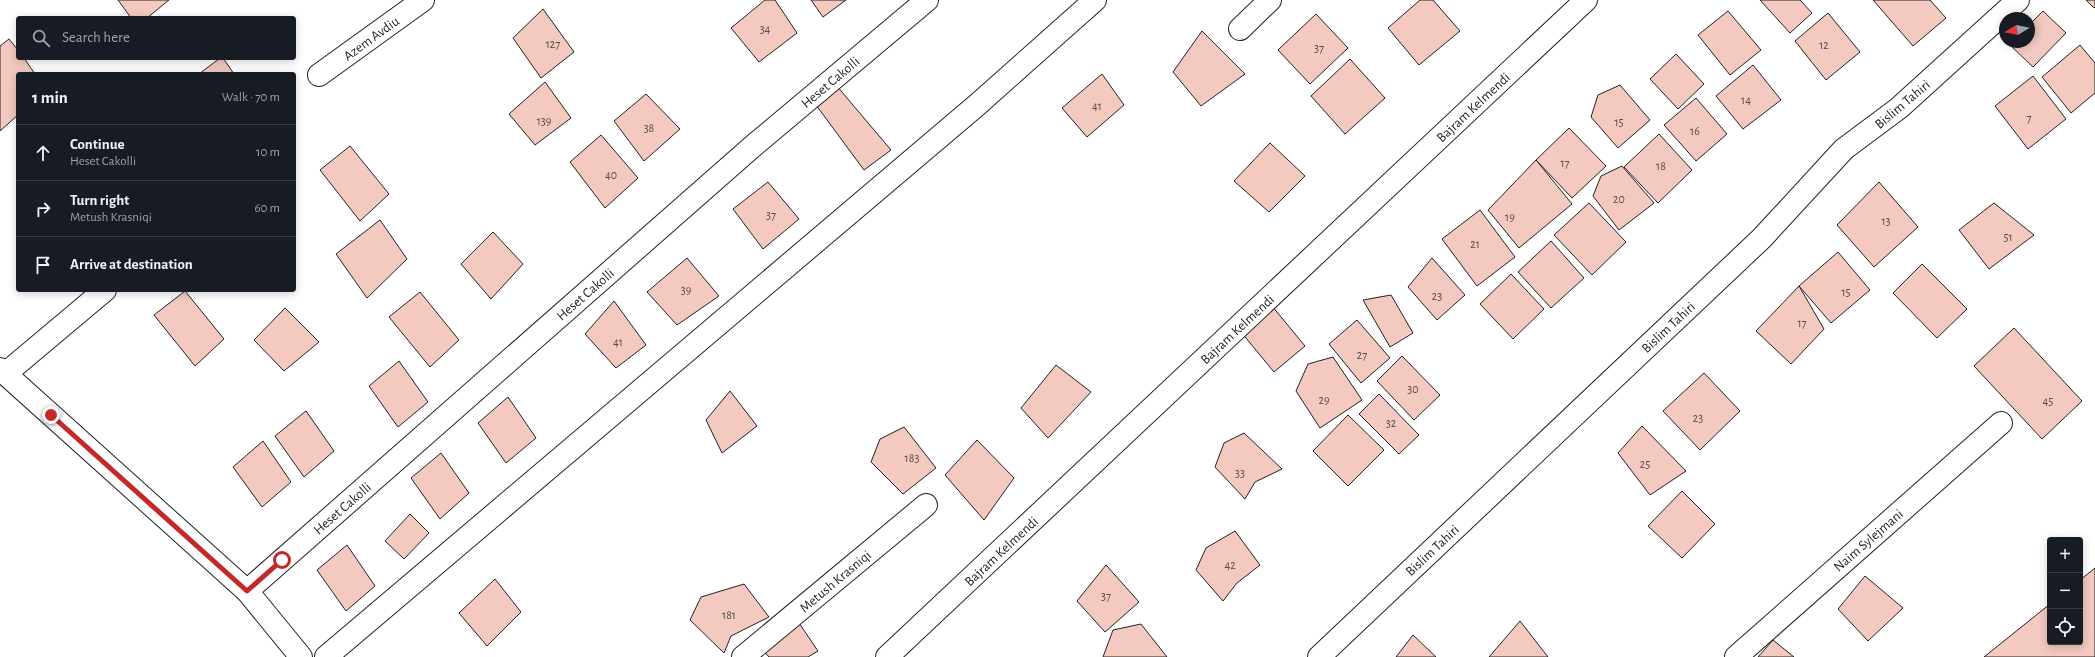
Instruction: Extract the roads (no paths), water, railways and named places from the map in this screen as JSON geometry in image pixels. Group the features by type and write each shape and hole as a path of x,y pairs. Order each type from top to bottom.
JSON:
{"street":[{"name":"Azem Avdiu","path":"319,76 423,0"},
{"name":"Heset Cakolli","path":"247,591 752,147 927,0"},
{"path":"326,657 977,105 1095,0"},
{"path":"1240,29 1270,0"},
{"name":"Bajram Kelmendi","path":"887,657 1586,0"},
{"name":"Bislim Tahiri","path":"1319,657 1762,238 1844,149 1899,108 2018,0"},
{"path":"102,292 2,372 247,591 301,657"},
{"name":"Naim Sylejmani","path":"1736,657 2001,422"},
{"name":"Metush Krasniqi","path":"743,657 926,505"}]}
